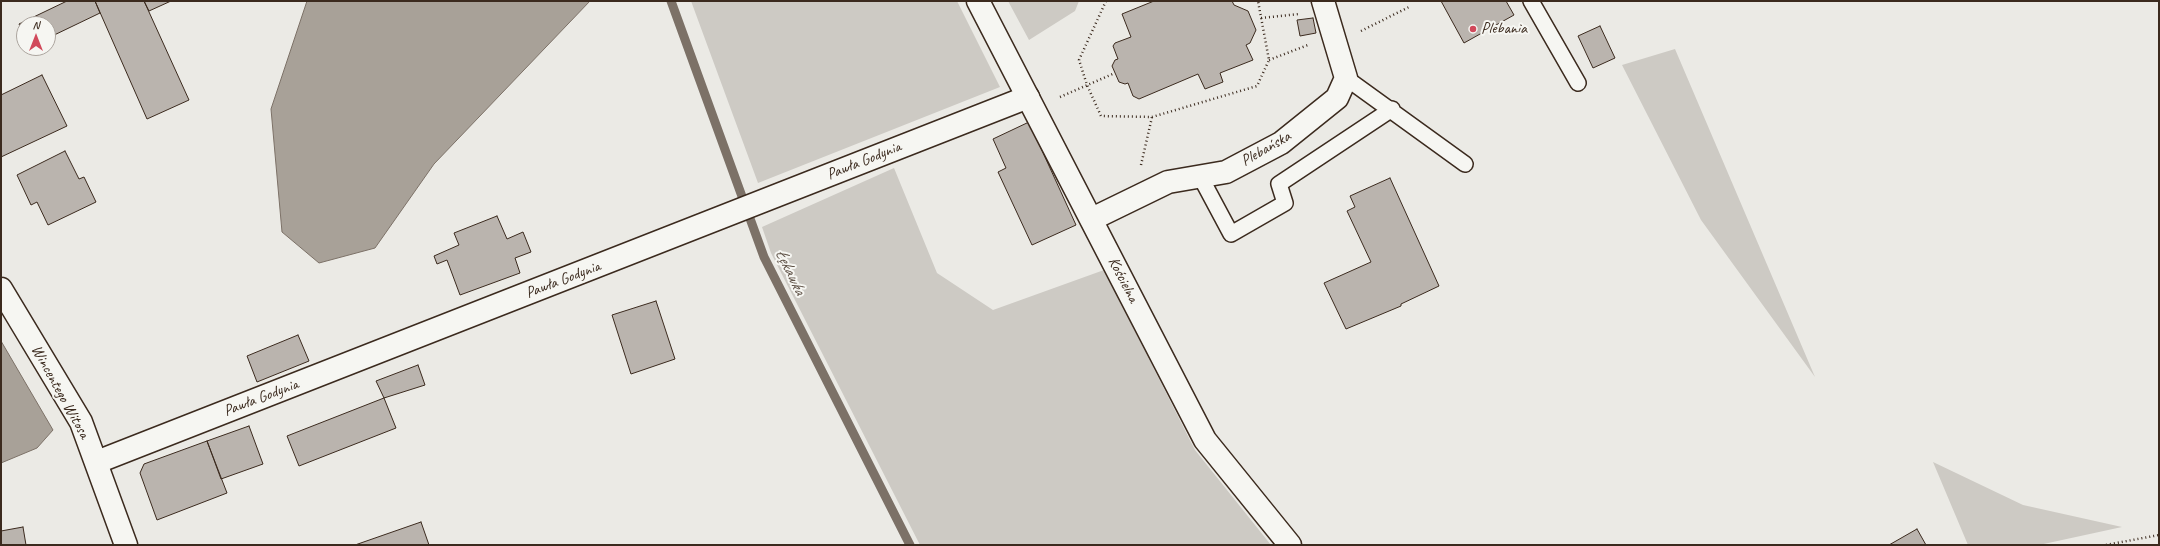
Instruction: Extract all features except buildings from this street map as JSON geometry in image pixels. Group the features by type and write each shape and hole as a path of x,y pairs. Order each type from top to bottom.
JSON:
{"street":[{"name":"Kościelna","path":"978,1 1205,440 1290,545"},
{"path":"1315,7 1337,43 1346,78"},
{"name":"Plebańska","path":"1092,219 1168,182 1226,172 1281,143 1336,98 1346,78"},
{"name":"Pawła Godynia","path":"97,462 1028,97"},
{"name":"Wincentego Witosa","path":"1,289 81,422 97,462 126,545"}],"lane":[{"path":"1531,1 1578,83"},
{"path":"1346,78 1392,109 1465,164"},
{"path":"1200,176 1231,234 1285,204 1279,184 1392,109"}],"path":[{"path":"1106,1 1079,60 1087,85 1101,116 1152,117 1258,86 1269,60 1258,1"},
{"path":"1337,43 1411,6"},
{"path":"1261,18 1315,7"},
{"path":"1269,60 1313,43"},
{"path":"1060,97 1115,73"},
{"path":"1141,166 1152,117"},
{"path":"2106,545 2159,535"}],"shaded area":[{"path":"307,1 590,1 434,164 375,248 319,263 282,232 271,109"},
{"path":"691,1 957,1 1000,87 758,183"},
{"path":"1008,1 1079,1 1075,11 1029,40"},
{"path":"1675,49 1815,377 1701,220 1622,65"},
{"path":"894,168 937,273 993,310 1104,270 1195,450 1271,545 920,545 771,253 762,227"},
{"path":"1,341 53,430 37,448 1,463"},
{"path":"1933,462 2023,505 2122,527 2039,545 1968,545"}],"waterway":[{"name":"Łękawka","path":"671,1 764,257 910,545"}],"place":[{"name":"Plebania","path":"1473,29"}]}
